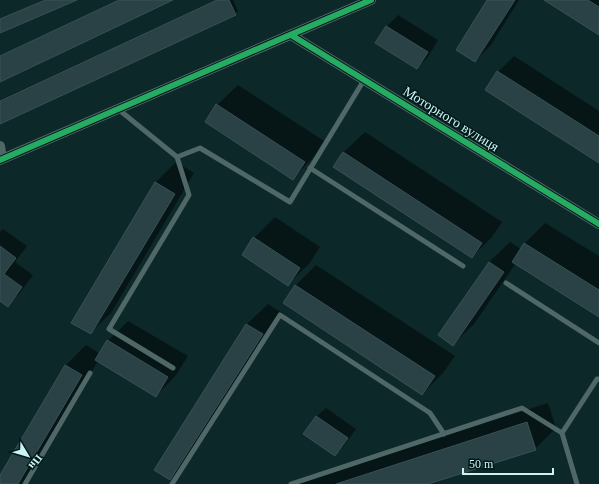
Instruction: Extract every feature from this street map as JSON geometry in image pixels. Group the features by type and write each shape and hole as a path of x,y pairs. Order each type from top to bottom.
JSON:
{"street":[{"path":"0,146 1,159 371,0"},
{"name":"Моторного вулиця","path":"291,35 599,224"}],"lane":[{"path":"177,157 200,148 290,202 364,80"},
{"path":"118,109 177,157 189,196 109,329 173,368"},
{"path":"310,168 463,266"},
{"path":"506,283 599,343"},
{"path":"172,484 280,315 430,413 444,434"},
{"path":"25,484 90,373"},
{"path":"562,433 597,379 599,379"},
{"path":"291,484 522,408 562,433 577,484"}],"building":[{"path":"45,0 77,0 0,33 0,19"},
{"path":"119,0 173,0 0,82 0,56"},
{"path":"217,0 229,0 236,15 0,124 0,101"},
{"path":"487,0 515,0 475,62 456,50"},
{"path":"544,0 588,0 599,7 599,35"},
{"path":"386,26 428,52 417,69 375,43"},
{"path":"497,71 599,136 599,163 485,90"},
{"path":"216,104 305,162 293,180 205,122"},
{"path":"343,152 482,243 472,258 333,167"},
{"path":"155,182 175,194 91,334 71,323"},
{"path":"253,237 300,268 288,286 242,255"},
{"path":"524,243 599,290 599,317 512,262"},
{"path":"0,246 16,258 4,274 22,287 8,307 0,301"},
{"path":"489,262 504,272 453,346 438,335"},
{"path":"295,285 435,376 422,395 283,303"},
{"path":"246,324 263,334 170,480 154,470"},
{"path":"107,340 168,377 156,397 95,360"},
{"path":"65,365 82,375 18,484 0,484 0,475"},
{"path":"316,416 348,438 335,456 303,434"},
{"path":"527,422 536,450 428,484 336,484"}],"cycle path":[{"path":"0,160 371,0"},
{"path":"291,35 599,224"}]}
